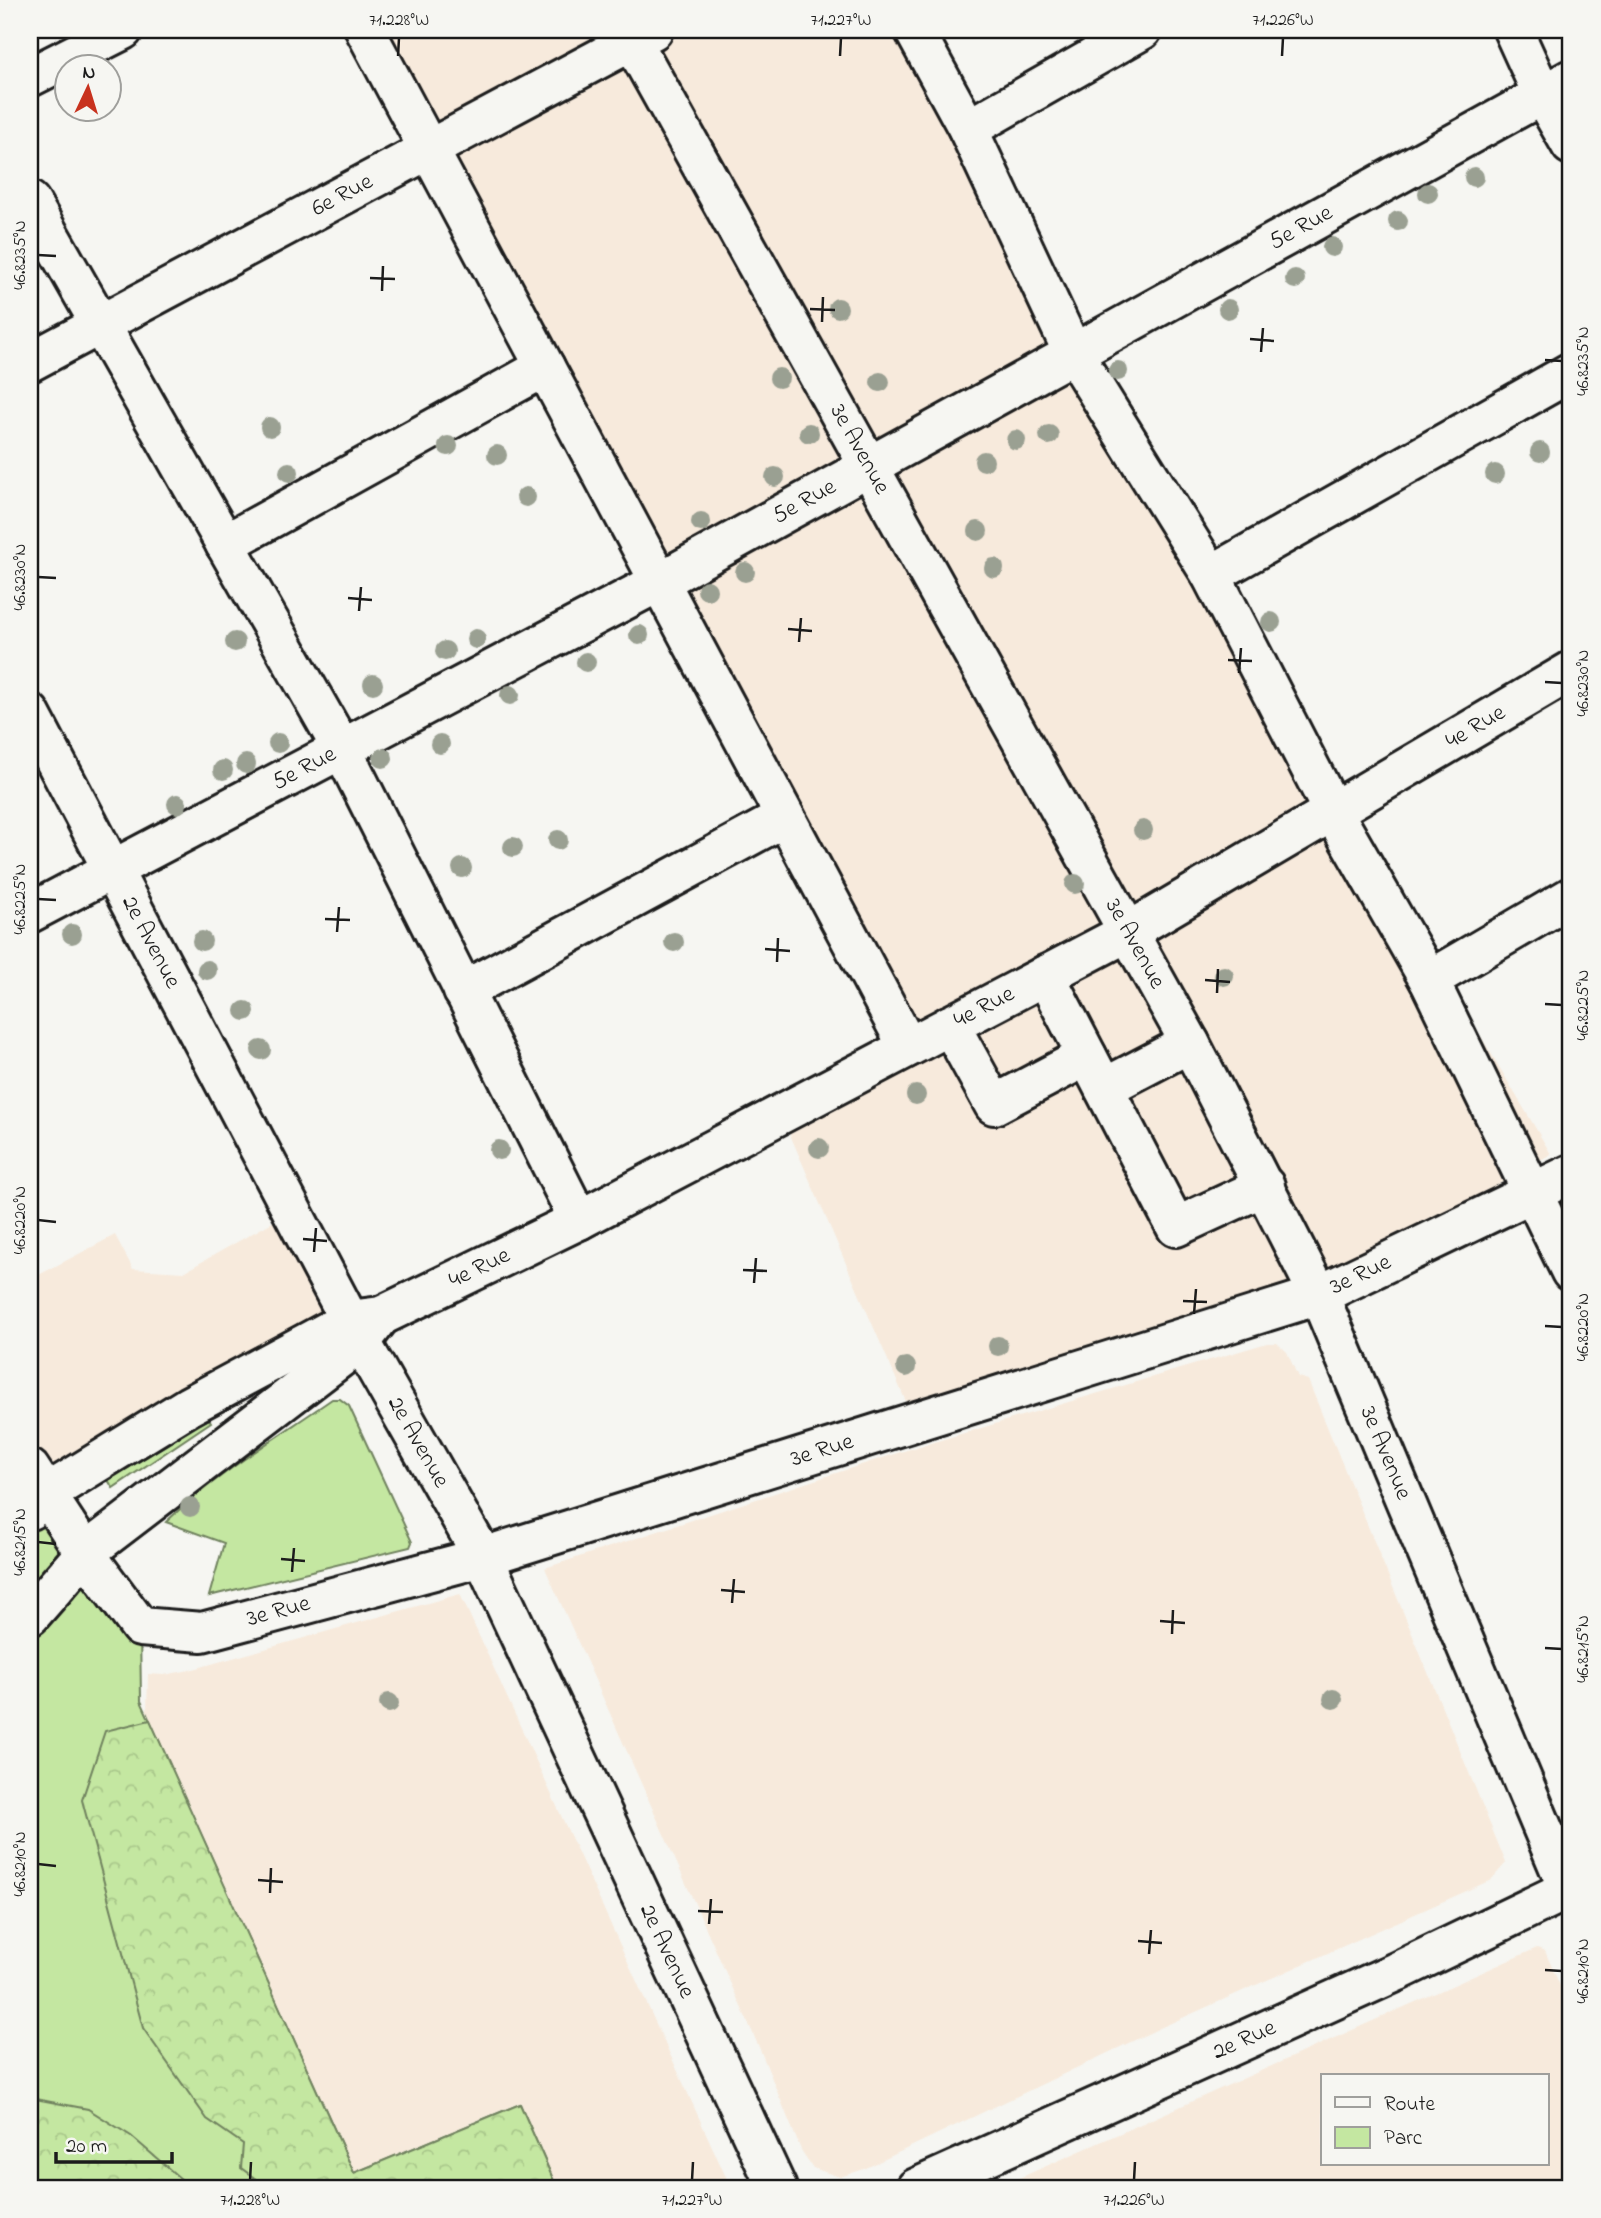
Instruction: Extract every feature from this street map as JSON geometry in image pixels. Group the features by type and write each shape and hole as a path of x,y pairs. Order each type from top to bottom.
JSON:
{"street":[{"path":"30,77 123,30"},
{"path":"365,30 908,1047"},
{"path":"914,30 968,129 1073,353 1211,575 1333,812 1429,980 1571,1272"},
{"path":"968,129 1142,30"},
{"path":"1513,30 1557,88 1571,145"},
{"name":"6e Rue","path":"30,362 638,33"},
{"name":"3e Avenue","path":"638,33 869,467 1190,1043 1265,1186 1319,1295 1570,1891"},
{"name":"5e Rue","path":"30,913 659,582 1557,88"},
{"path":"30,201 342,749 579,1220"},
{"path":"225,544 545,367"},
{"path":"1211,575 1571,372"},
{"name":"4e Rue","path":"35,1491 189,1406 364,1326 579,1220 1128,932 1571,671"},
{"name":"2e Avenue","path":"30,713 111,871 364,1326 483,1557 777,2188"},
{"path":"464,991 785,817"},
{"path":"1429,980 1571,897"},
{"path":"1045,975 1176,1227 1265,1186"},
{"path":"950,1025 994,1105 1190,1043"},
{"name":"3e Rue","path":"85,1553 140,1628 202,1632 483,1557 1319,1295 1571,1174"},
{"name":"4e Rue","path":"30,1616 85,1553 364,1326"},
{"path":"35,1491 85,1553"},
{"name":"2e Rue","path":"916,2188 1570,1891"}],"shaded area":[{"path":"365,30 912,30 1074,353 1551,1154 1319,1287 907,1404 781,1114 907,1047"},
{"path":"292,1211 349,1320 46,1494 30,1469 30,1277 31,1279 115,1235 133,1269 184,1272"},
{"path":"1267,1343 1277,1343 1287,1352 1298,1377 1308,1380 1506,1863 1491,1880 1160,2028 864,2169 840,2177 813,2168 801,2150 759,2047 545,1568 907,1450"},
{"path":"460,1594 731,2188 558,2188 519,2103 354,2172 147,1712 148,1674 164,1675 190,1670"},
{"path":"1537,1948 1545,1951 1571,2011 1571,2188 997,2188"}],"green space":[{"path":"332,1399 340,1399 349,1406 412,1542 410,1547 209,1596 224,1543 166,1522 225,1473"},
{"path":"209,1419 211,1422 113,1488 108,1480"},
{"path":"30,1469 140,1627 141,1701 354,2173 520,2104 557,2188 30,2188"},
{"path":"150,1720 354,2173 520,2104 557,2188 268,2188 241,2168 243,2144 207,2119 143,2028 82,1800 105,1731"},
{"path":"35,1734 30,1832 30,1741"},
{"path":"30,1832 32,1986 30,1987"},
{"path":"30,2098 88,2109 131,2136 182,2180 182,2188 37,2188 30,2176"}]}
